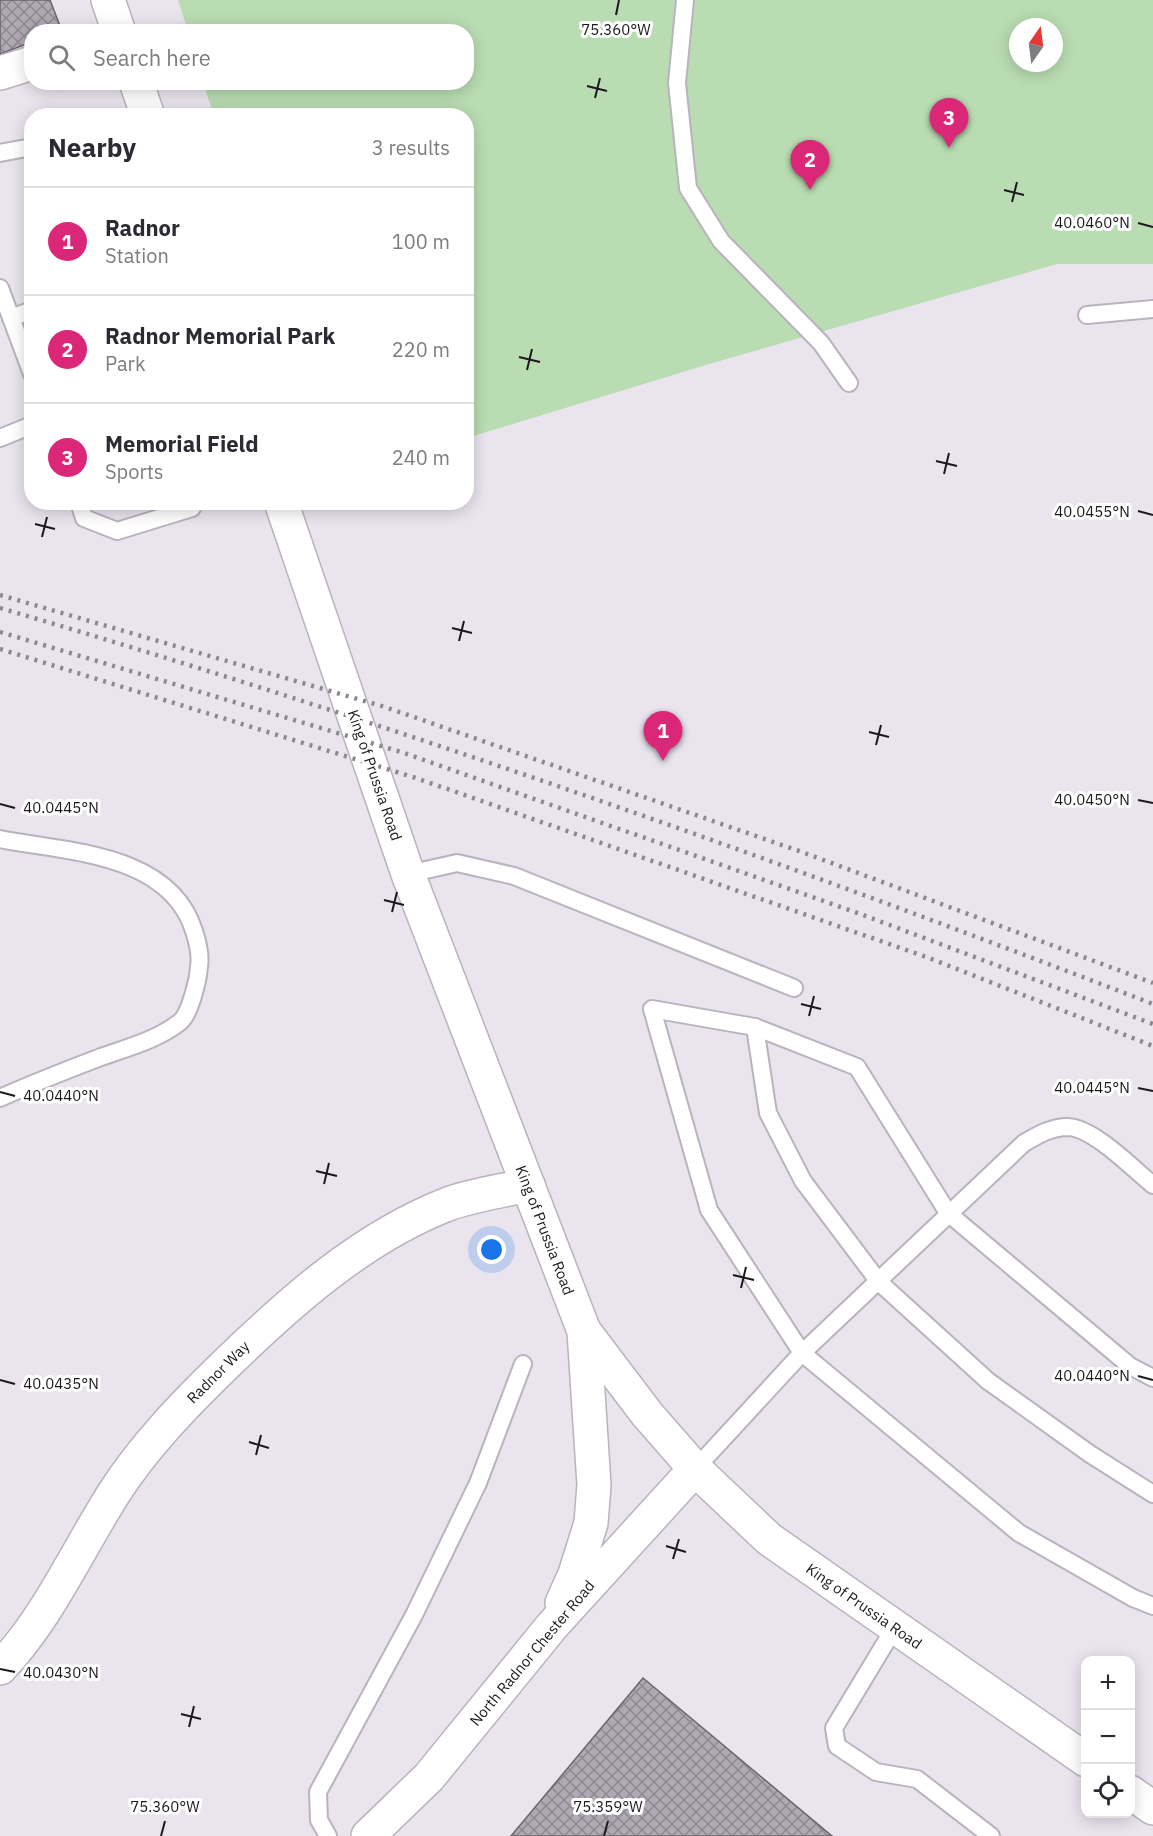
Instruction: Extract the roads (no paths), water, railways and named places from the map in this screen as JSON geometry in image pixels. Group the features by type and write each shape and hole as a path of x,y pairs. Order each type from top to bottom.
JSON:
{"main road":[{"path":"108,0 116,24"},
{"path":"0,73 24,66"},
{"path":"139,90 145,108"},
{"name":"King of Prussia Road","path":"284,510 408,874 584,1331 647,1414 695,1469 769,1539 1081,1757"},
{"name":"Radnor Way","path":"0,1668 28,1636 115,1491 135,1464 190,1400 273,1319 362,1248 449,1204 528,1185"},
{"path":"552,1626 576,1574 591,1523 594,1485 584,1331"},
{"name":"North Radnor Chester Road","path":"368,1836 429,1778 552,1626 695,1469"},
{"path":"1135,1795 1153,1808"}],"lane":[{"path":"685,0 677,83 688,188 721,241 821,343 849,383"},
{"path":"0,153 24,148"},
{"path":"0,288 24,353"},
{"path":"1087,315 1153,309"},
{"path":"11,318 24,313"},
{"path":"0,438 24,428"},
{"path":"82,510 84,518 117,531 185,510"},
{"path":"0,839 102,859 142,871 164,884 181,904 192,923 200,963 197,985 183,1020 155,1038 43,1079 0,1098"},
{"path":"408,874 457,863 514,876 794,988"},
{"path":"1153,1378 1130,1366 948,1213 857,1067 755,1027 652,1009 709,1210 802,1353 1019,1533 1133,1598 1153,1606"},
{"path":"755,1027 768,1113 803,1180 879,1282 988,1381 1090,1454 1153,1494"},
{"path":"695,1469 802,1353 1024,1143 1045,1131 1070,1127 1096,1138 1153,1185"},
{"path":"328,1836 319,1820 318,1792 414,1615 478,1483 523,1364"},
{"path":"895,1627 834,1728 837,1746 876,1772 917,1779 991,1836"}],"railway":[{"path":"0,595 385,707 802,852 1153,983"},
{"path":"0,608 291,697 581,794 868,897 1153,1004"},
{"path":"0,632 401,752 855,912 1153,1024"},
{"path":"0,649 416,778 929,958 1153,1046"}],"place":[{"name":"Memorial Field","path":"949,148"},
{"name":"Radnor Memorial Park","path":"810,190"},
{"name":"Radnor","path":"663,761"}]}
